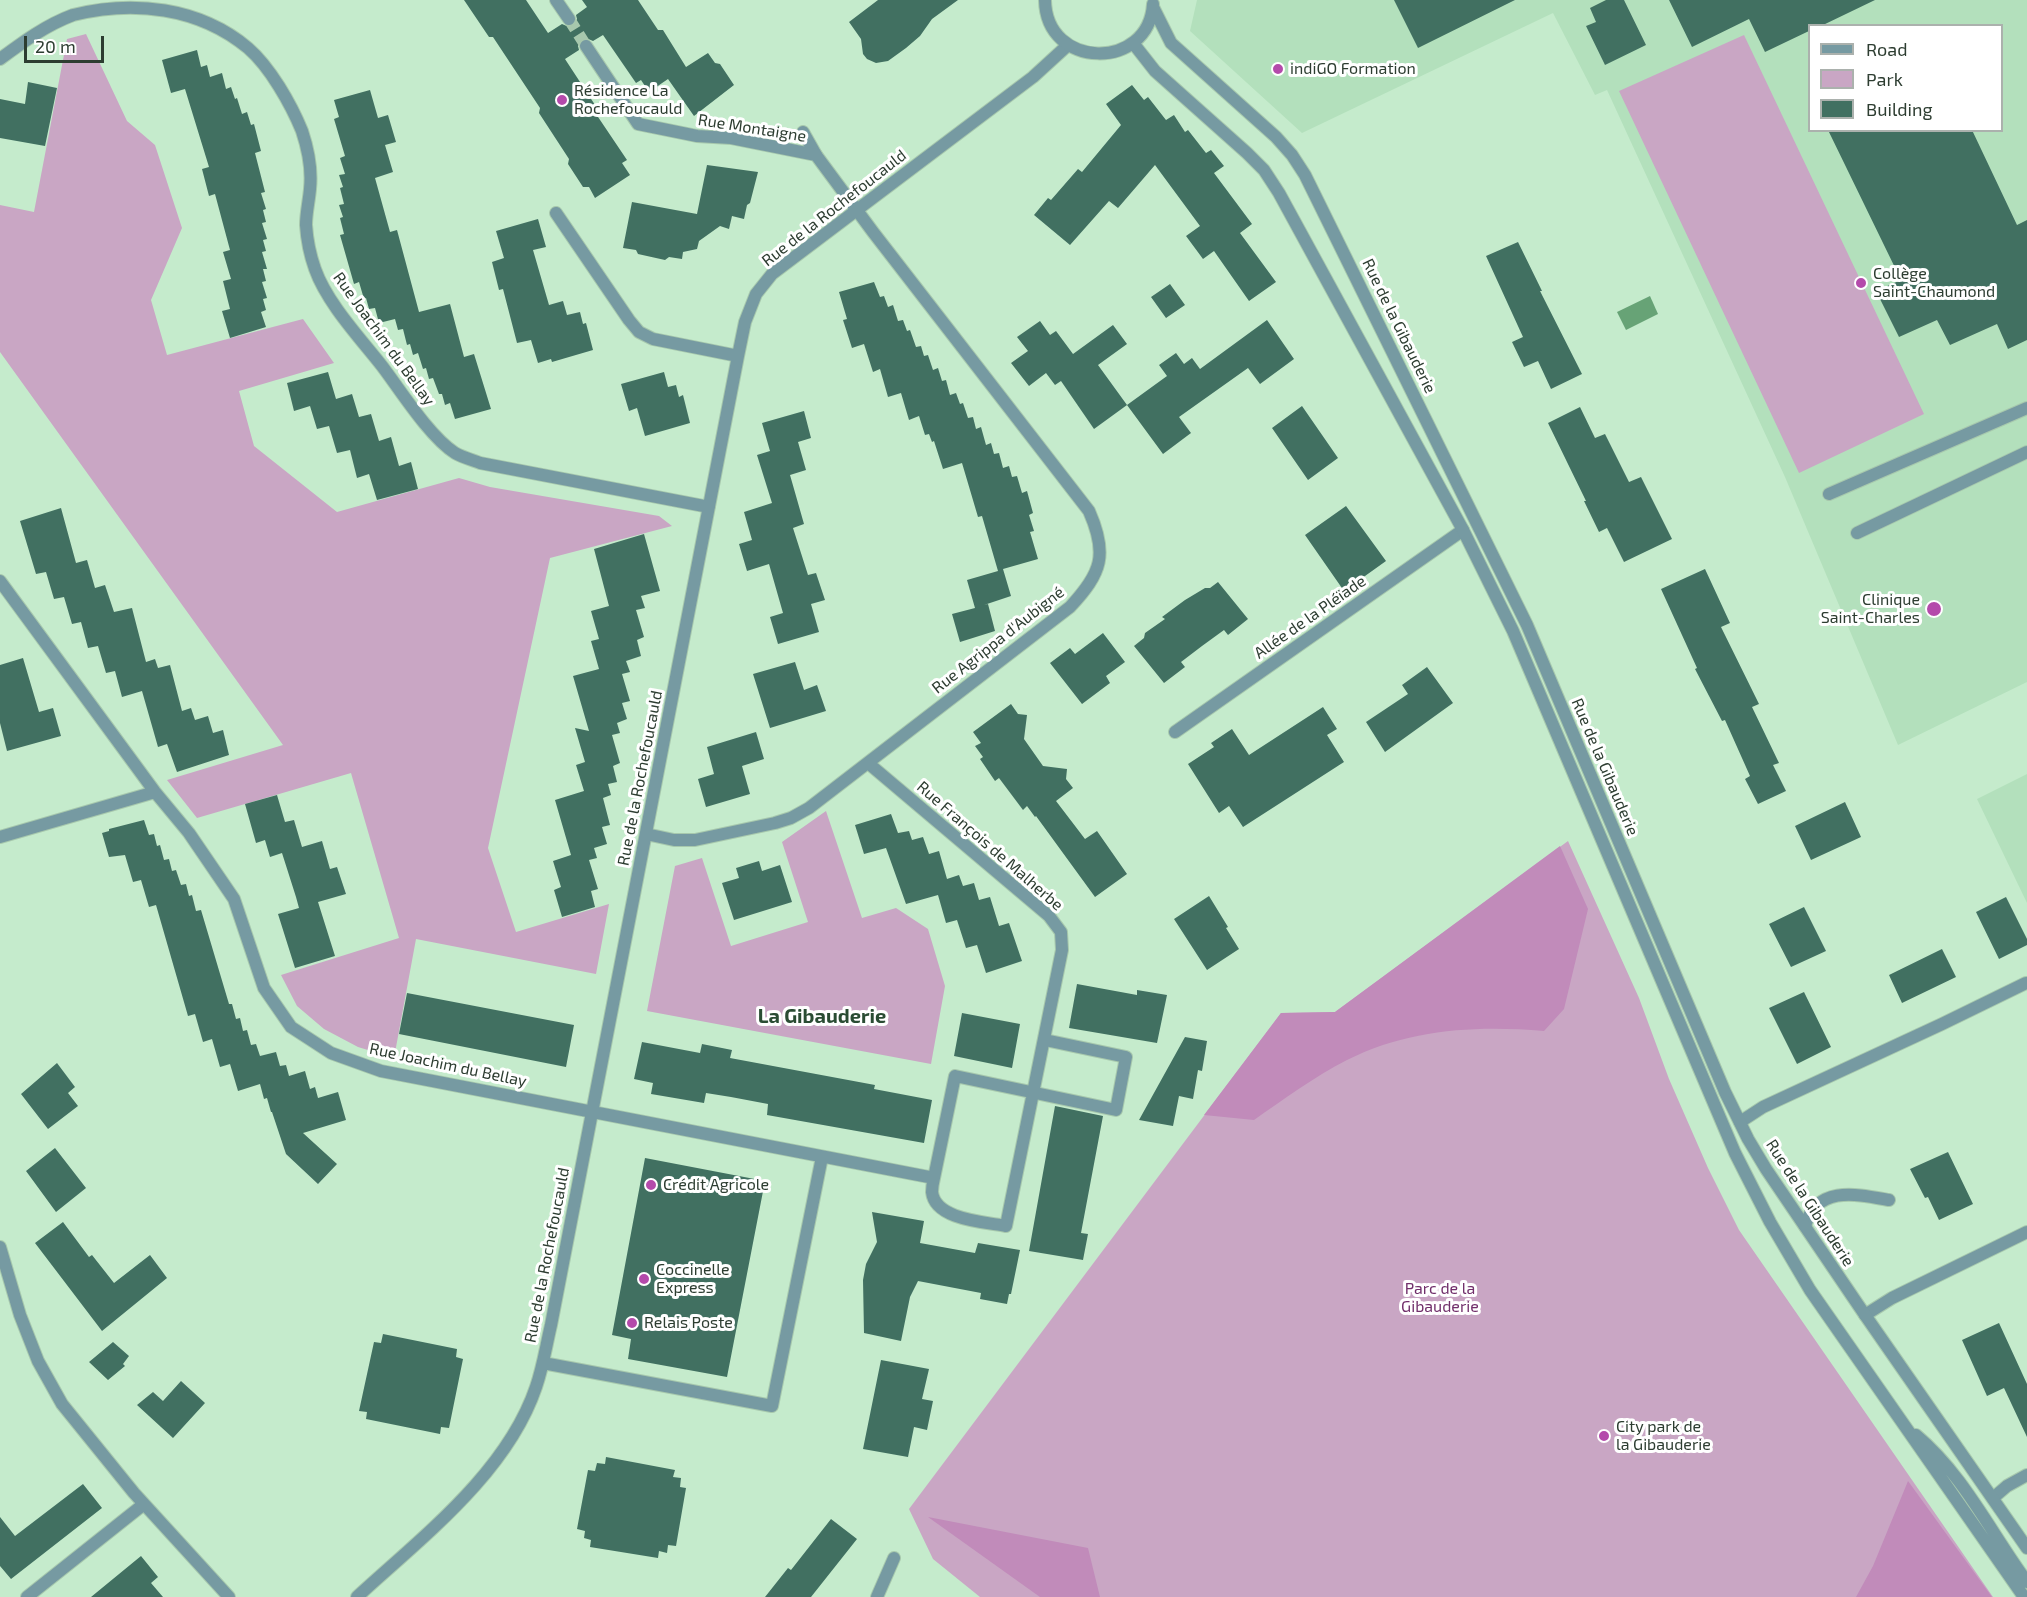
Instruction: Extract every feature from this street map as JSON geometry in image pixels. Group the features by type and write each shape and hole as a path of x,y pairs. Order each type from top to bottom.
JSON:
{"street":[{"path":"556,0 569,19"},
{"path":"1046,0 1050,23 1058,35 1068,45 1084,52 1101,55 1118,51 1132,43 1142,33 1149,20 1153,3"},
{"name":"Rue de la Gibauderie","path":"1153,3 1171,43 1276,137 1292,155 1305,176 1527,625 1725,1092 1740,1122 1766,1169 2027,1548"},
{"name":"Rue Joachim du Bellay","path":"0,59 35,33 72,15 103,7 141,4 174,9 211,23 248,48 273,77 290,106 302,132 309,161 310,187 306,224 309,250 316,272 332,301 429,428 455,453 480,463 709,507"},
{"name":"Rue de la Gibauderie","path":"1132,43 1155,71 1264,170 1279,193 1463,530 1514,630 1735,1153 1782,1244 1810,1290 2024,1597"},
{"name":"Rue de la Rochefoucauld","path":"357,1597 443,1518 488,1471 515,1430 535,1389 543,1363 738,356 745,322 756,294 772,274 1033,77 1068,45"},
{"name":"Rue Montaigne","path":"585,46 638,124 697,136 731,138 816,155 856,210"},
{"path":"803,132 816,155"},
{"name":"Rue Agrippa d'Aubigné","path":"646,834 674,840 695,840 791,819 809,808 1070,607 1095,577 1100,555 1098,531 1089,511 856,210"},
{"path":"556,213 639,332 653,339 738,356"},
{"path":"1828,494 2027,408"},
{"path":"1857,533 2027,452"},
{"name":"Allée de la Pléïade","path":"1175,732 1463,530"},
{"name":"Rue Joachim du Bellay","path":"0,581 155,792 189,834 234,899 264,987 291,1027 331,1053 381,1071 592,1111"},
{"name":"Rue François de Malherbe","path":"868,763 1049,916 1061,932 1062,950 1044,1040 1034,1093 1006,1226 951,1215 940,1208 932,1194 955,1077 1034,1093 1116,1110 1126,1057 1044,1040"},
{"path":"0,837 155,792"},
{"path":"1740,1122 1763,1107 2026,983"},
{"path":"592,1111 934,1178"},
{"path":"543,1363 772,1406 822,1157"},
{"path":"1805,1226 1813,1208 1837,1195 1857,1195 1889,1200"},
{"path":"1865,1315 1892,1299 2027,1232"},
{"path":"0,1247 20,1316 38,1361 62,1404 144,1504 229,1597"},
{"name":"Rue de la Gibauderie","path":"1903,1424 1930,1446 1952,1472 2027,1582"},
{"path":"1993,1498 2007,1486 2027,1475"},
{"path":"27,1597 144,1504"},
{"path":"877,1597 894,1558"}],"shaded area":[{"name":"Collège Saint-Chaumond","path":"1197,0 2027,0 2027,682 1898,745 1785,477 1607,90 1595,95 1553,13 1302,133 1190,31"},
{"path":"1650,296 1658,314 1626,330 1617,312"},
{"path":"2027,774 2027,903 1977,799"},
{"path":"1560,846 1588,909 1564,1009 1544,1031 1468,1029 1418,1036 1370,1050 1347,1060 1299,1088 1254,1120 1204,1115 1281,1013 1335,1012"},
{"path":"1908,1481 1992,1597 1856,1597 1873,1566"},
{"path":"928,1517 1088,1548 1100,1597 1040,1597"}],"green space":[{"path":"86,34 127,121 155,145 182,228 151,300 167,355 303,319 334,363 239,391 254,446 337,512 459,478 490,487 659,516 672,526 550,558 488,848 516,932 609,904 596,974 416,939 394,1058 358,1047 324,1029 297,1006 281,975 399,938 351,773 197,818 167,780 283,745 0,352 0,205 34,212 67,39"},
{"path":"1744,35 1924,414 1799,473 1619,91"},
{"path":"826,811 862,918 896,908 928,929 945,986 931,1064 647,1011 675,866 702,858 731,946 808,922 782,842"},
{"name":"Parc de la Gibauderie","path":"1568,841 1639,998 1669,1079 1708,1168 1739,1230 1993,1597 980,1597 933,1559 909,1509 1281,1013 1335,1012"}],"building":[{"name":"Résidence La Rochefoucauld","path":"464,0 526,0 548,33 562,24 569,27 574,25 576,15 587,7 582,0 638,0 658,30 663,30 686,67 708,53 715,63 720,64 734,85 694,116 668,79 649,92 641,80 636,83 603,35 593,41 586,38 581,40 579,50 565,59 597,108 594,111 627,160 622,163 630,175 595,198 589,187 583,187 568,164 569,159 539,113 540,108 493,37 489,37"},
{"path":"878,0 958,0 932,19 920,36 906,48 888,61 876,63 867,59 863,54 861,39 849,22"},
{"path":"1394,0 1515,0 1418,48"},
{"path":"1606,0 1624,0 1646,45 1605,65 1586,26 1596,22 1590,8"},
{"path":"1669,0 1875,0 1825,24 1808,24 1808,31 1765,52 1749,19 1692,47"},
{"path":"197,50 201,67 207,65 210,77 222,73 226,89 231,87 242,114 247,112 251,125 254,124 261,151 255,153 265,192 261,193 266,209 263,210 266,222 262,223 267,239 263,240 266,251 262,252 267,269 263,269 266,281 262,282 267,298 263,299 266,310 261,312 266,327 230,338 222,311 230,309 223,281 231,279 223,252 230,250 215,194 209,196 202,169 209,167 185,89 171,93 162,60"},
{"path":"28,82 57,88 45,146 0,138 0,99 25,104"},
{"path":"1132,85 1144,100 1148,97 1166,120 1174,115 1185,132 1188,130 1206,153 1211,150 1224,166 1214,173 1252,224 1240,233 1276,282 1249,301 1214,251 1203,259 1186,236 1200,226 1155,165 1118,208 1109,201 1070,245 1034,215 1048,198 1051,200 1078,169 1082,172 1121,125 1106,104"},
{"path":"370,90 378,118 388,115 396,142 385,145 393,172 375,178 390,232 397,230 419,312 450,304 464,357 474,354 491,409 455,419 450,403 445,405 433,378 429,379 426,368 423,369 418,353 413,355 410,344 407,345 403,329 398,330 395,319 379,323 375,308 369,309 359,282 354,284 340,235 344,234 340,218 343,217 339,205 344,204 340,188 343,187 339,175 345,174 340,158 345,156 334,119 339,117 334,100"},
{"path":"1829,132 1973,132 2017,225 2027,220 2027,340 2008,349 1997,324 1950,345 1937,320 1899,337 1876,291 1901,280"},
{"path":"707,165 758,172 744,219 732,216 729,229 720,226 699,241 697,249 683,252 682,259 669,257 665,260 623,248 632,202 697,214"},
{"path":"538,219 546,247 533,250 549,305 563,301 567,315 580,312 583,324 586,323 593,350 552,362 551,359 538,363 531,340 517,343 503,289 499,290 492,262 504,258 496,231"},
{"path":"1518,242 1582,374 1551,389 1538,361 1524,367 1512,342 1523,337 1486,256"},
{"path":"874,282 880,297 884,296 888,307 893,305 898,321 903,320 907,331 910,330 916,347 921,346 924,356 928,355 933,370 938,368 942,381 946,380 950,395 956,393 960,404 963,403 968,418 973,417 976,429 981,427 986,445 991,443 994,454 999,453 1003,468 1009,466 1012,477 1017,476 1022,493 1027,491 1033,513 1029,515 1034,531 1030,532 1038,559 1003,569 1011,596 984,605 988,604 995,631 960,642 952,614 975,608 967,580 998,571 982,516 978,517 962,463 943,469 934,441 932,442 929,434 925,435 919,416 909,420 901,393 888,397 880,369 873,372 864,344 852,348 843,320 847,319 839,292"},
{"path":"1170,284 1185,305 1166,318 1151,297"},
{"path":"1267,320 1294,359 1260,384 1248,368 1179,417 1191,433 1163,454 1127,405 1167,376 1159,365 1176,353 1184,364 1192,358 1200,369"},
{"path":"1040,321 1050,335 1056,331 1073,354 1113,325 1127,344 1098,365 1127,405 1094,429 1061,381 1055,385 1046,373 1029,386 1011,363 1028,351 1017,337"},
{"path":"328,372 336,399 352,394 359,417 371,414 379,441 391,437 399,466 411,462 418,489 377,500 369,474 357,478 350,450 337,453 329,426 317,429 310,406 294,411 287,383"},
{"path":"664,372 668,387 676,385 679,397 683,395 690,423 645,436 637,408 629,411 621,384"},
{"path":"1302,406 1338,458 1308,480 1272,428"},
{"path":"1580,407 1595,438 1605,434 1629,482 1641,477 1672,539 1624,562 1607,528 1599,532 1548,423"},
{"path":"804,411 811,438 798,442 806,470 790,475 804,524 793,528 808,575 816,573 825,600 811,604 819,632 778,644 770,617 783,613 769,564 747,571 739,544 752,540 744,512 772,503 757,455 770,451 762,423"},
{"path":"1346,506 1386,561 1344,591 1305,535"},
{"path":"61,508 76,563 87,560 95,588 105,585 114,612 132,608 146,662 155,659 158,668 170,665 182,711 191,708 195,720 208,716 213,733 223,730 229,755 177,772 167,744 158,747 142,691 122,697 115,671 106,673 98,646 88,648 81,622 72,624 64,597 54,599 46,572 36,574 20,521"},
{"path":"644,534 660,591 641,596 645,608 636,610 644,637 637,640 641,656 626,661 630,672 622,674 630,701 622,703 627,719 617,723 620,733 612,735 620,763 613,766 617,782 608,784 611,795 603,798 610,825 602,827 607,844 594,848 597,858 589,860 598,889 591,891 595,907 562,917 554,890 561,887 553,861 571,855 555,800 584,791 576,765 585,762 575,728 589,731 573,676 599,669 591,641 599,639 591,611 609,606 594,549"},
{"path":"1705,569 1730,623 1721,627 1759,704 1752,707 1779,763 1773,765 1786,791 1758,804 1745,779 1750,776 1725,720 1722,721 1695,669 1697,668 1661,589"},
{"path":"1218,582 1248,619 1228,635 1224,630 1181,662 1185,667 1164,683 1134,646 1144,638 1145,633 1165,619 1162,617 1185,600"},
{"path":"1103,633 1125,662 1106,676 1110,683 1082,704 1050,663 1070,648 1075,654"},
{"path":"23,658 39,712 53,708 61,736 7,751 0,723 0,665"},
{"path":"795,662 804,690 817,685 826,711 770,728 753,674"},
{"path":"1427,667 1453,703 1385,752 1366,722 1408,694 1402,685"},
{"path":"1011,704 1018,714 1027,715 1024,739 1043,766 1067,769 1066,779 1073,788 1056,801 1085,839 1097,831 1127,874 1095,897 1036,816 1027,806 1023,810 999,778 995,781 980,759 983,757 975,746 981,743 973,732"},
{"path":"1323,707 1337,729 1327,735 1344,762 1243,827 1229,806 1219,813 1188,764 1214,747 1211,743 1232,729 1249,755"},
{"path":"756,732 764,759 742,766 750,794 706,807 698,779 714,774 707,747"},
{"path":"277,795 285,822 294,820 302,847 322,841 330,869 337,867 346,894 318,902 335,956 295,968 278,914 299,908 296,897 282,853 270,857 265,840 256,843 245,804"},
{"path":"1845,802 1861,837 1811,860 1795,826"},
{"path":"891,814 898,833 909,831 912,840 923,837 929,854 939,851 947,879 959,875 963,886 974,883 979,900 990,897 999,926 1009,923 1022,961 986,973 977,945 966,948 957,920 946,923 938,895 906,904 886,848 864,854 855,825"},
{"path":"144,820 149,835 154,834 157,846 160,845 164,860 169,859 172,871 176,870 181,885 186,884 189,896 192,895 196,911 201,910 229,1004 232,1004 236,1019 240,1018 243,1031 247,1030 251,1045 256,1044 260,1056 276,1052 280,1066 286,1065 289,1076 305,1071 310,1089 315,1087 318,1098 338,1092 346,1120 303,1133 337,1164 318,1184 286,1154 260,1084 238,1091 230,1064 220,1067 212,1039 203,1042 195,1014 188,1016 156,905 149,907 141,880 133,882 125,855 109,857 102,833"},
{"path":"759,861 762,871 780,865 792,902 734,920 722,883 739,878 736,868"},
{"path":"1209,896 1239,949 1207,970 1174,919"},
{"path":"2006,897 2027,939 2027,945 1999,959 1976,912"},
{"path":"1804,907 1826,951 1791,967 1769,924"},
{"path":"1942,949 1956,977 1902,1003 1889,975"},
{"path":"1077,984 1137,995 1137,990 1167,995 1157,1043 1069,1028"},
{"path":"1804,992 1831,1047 1797,1064 1769,1008"},
{"path":"407,993 574,1025 566,1067 399,1034"},
{"path":"962,1013 1020,1024 1012,1068 954,1056"},
{"path":"1185,1037 1207,1041 1202,1071 1198,1070 1193,1099 1179,1096 1173,1126 1139,1120"},
{"path":"642,1042 700,1053 702,1044 732,1050 730,1058 875,1085 874,1089 932,1100 924,1143 767,1115 768,1104 731,1097 706,1093 704,1103 651,1094 653,1083 634,1079"},
{"path":"57,1063 75,1087 68,1093 78,1106 48,1129 21,1094"},
{"path":"1055,1106 1103,1116 1081,1233 1088,1234 1083,1260 1029,1251"},
{"path":"55,1148 86,1188 56,1212 26,1171"},
{"path":"1948,1152 1973,1204 1939,1220 1928,1197 1925,1198 1910,1169"},
{"path":"645,1158 765,1181 727,1377 628,1359 631,1339 612,1335"},
{"path":"872,1212 924,1221 920,1243 975,1253 978,1243 1020,1250 1007,1304 980,1299 981,1293 918,1281 910,1297 901,1341 864,1333 863,1280 866,1264 877,1242"},
{"path":"63,1222 89,1257 92,1255 114,1283 150,1255 167,1278 102,1331 35,1243"},
{"path":"1999,1323 2027,1384 2027,1437 2004,1388 1987,1396 1962,1340"},
{"path":"383,1334 457,1349 456,1357 463,1359 449,1428 441,1427 440,1434 366,1419 367,1412 359,1411 374,1342 381,1343"},
{"path":"113,1342 129,1356 123,1364 125,1366 108,1380 89,1362"},
{"path":"881,1360 929,1369 922,1399 933,1401 927,1430 914,1427 908,1457 863,1449"},
{"path":"181,1381 205,1403 173,1438 137,1405 153,1392 163,1401"},
{"path":"606,1457 675,1470 673,1477 681,1478 680,1487 686,1488 676,1546 668,1545 667,1553 659,1551 658,1558 590,1547 591,1540 584,1538 585,1531 577,1529 588,1470 595,1471 597,1463 605,1464"},
{"path":"83,1484 102,1508 11,1579 0,1566 0,1517 15,1536"},
{"path":"831,1519 857,1539 811,1597 765,1597 788,1568 791,1570"},
{"path":"141,1556 158,1577 151,1583 163,1597 91,1597"}],"tunnel":[{"path":"569,19 586,46"}],"place":[{"name":"indiGO Formation","path":"1278,69"},
{"name":"Résidence La Rochefoucauld","path":"562,100"},
{"name":"Collège Saint-Chaumond","path":"1861,283"},
{"name":"Clinique Saint-Charles","path":"1934,609"},
{"name":"Crédit Agricole","path":"651,1185"},
{"name":"Coccinelle Express","path":"644,1279"},
{"name":"Relais Poste","path":"632,1323"},
{"name":"City park de la Gibauderie","path":"1604,1436"}],"district":[{"name":"La Gibauderie","path":"822,1016"}]}
